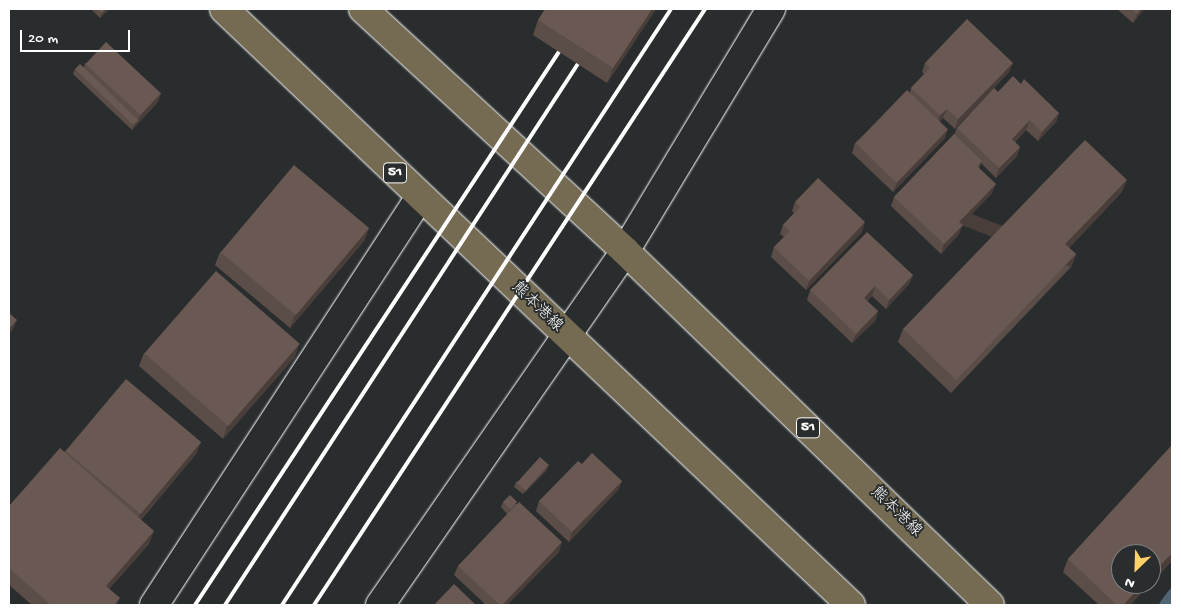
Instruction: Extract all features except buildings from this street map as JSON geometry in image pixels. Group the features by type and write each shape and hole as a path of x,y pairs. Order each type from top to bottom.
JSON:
{"main road":[{"name":"熊本港線","path":"224,9 851,605"},
{"name":"熊本港線","path":"363,9 625,251 990,605"}],"street":[{"path":"380,605 625,251 771,9"},
{"path":"154,605 420,197"}],"waterway":[{"path":"1164,605 1172,594"}],"railway":[{"path":"282,605 671,9"},
{"path":"314,605 705,9"},
{"path":"195,605 566,41"},
{"path":"225,605 585,53"}]}
